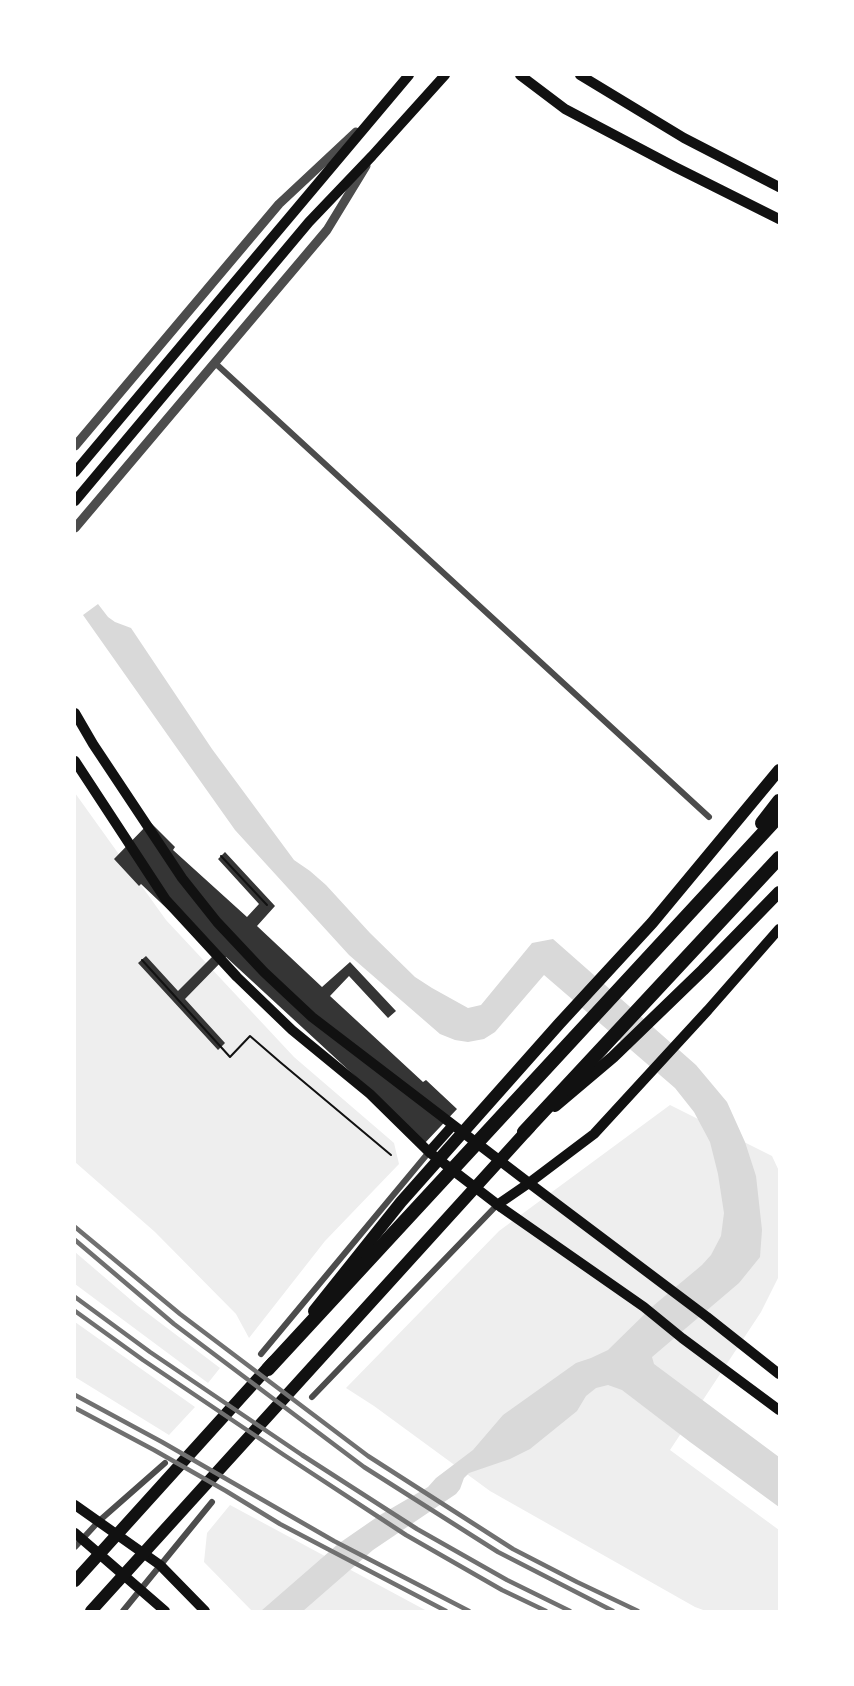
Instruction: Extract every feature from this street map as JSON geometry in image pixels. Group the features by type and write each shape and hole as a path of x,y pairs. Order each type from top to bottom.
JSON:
{"highway":[{"path":"684,921 779,801"},
{"path":"268,1369 779,816"},
{"path":"524,1132 776,862"}],"main road":[{"path":"75,472 409,75"},
{"path":"75,501 309,222 445,75"},
{"path":"520,75 565,109 675,168 779,219"},
{"path":"580,75 684,138 779,188"},
{"path":"75,713 182,878 217,922 264,972 312,1017 779,1374"},
{"path":"75,761 166,900 237,977 292,1030 370,1094 429,1152 497,1204 644,1307 779,1410"},
{"path":"75,1581 268,1369 401,1202 651,923 779,770"},
{"path":"92,1611 524,1132 613,1057 779,892"},
{"path":"497,1204 594,1134 779,929"},
{"path":"429,1152 453,1125"},
{"path":"75,1505 160,1565 205,1611"},
{"path":"77,1540 165,1611"}],"street":[{"path":"75,446 279,204 375,114"},
{"path":"75,528 327,230 372,156"},
{"path":"215,363 710,817"},
{"path":"261,1354 429,1152"},
{"path":"312,1397 497,1204"},
{"path":"77,1540 165,1464"},
{"path":"123,1611 212,1502"}],"path":[{"path":"221,856 267,905"},
{"path":"142,960 230,1057 250,1036 391,1155"}],"shaded area":[{"path":"98,604 108,617 131,628 212,749 294,860 326,885 415,977 468,1008 481,1005 532,943 553,939 696,1065 727,1102 745,1142 756,1176 762,1230 760,1257 739,1283 652,1357 654,1364 779,1457 779,1507 622,1390 608,1385 596,1388 586,1396 577,1411 530,1449 510,1459 469,1473 456,1494 373,1550 303,1611 261,1611 338,1544 380,1515 428,1487 436,1478 473,1450 503,1415 576,1363 608,1350 653,1306 702,1265 711,1255 721,1236 724,1213 718,1174 710,1142 694,1112 675,1088 544,975 495,1032 484,1039 468,1042 440,1034 349,955 235,830 83,615"},
{"path":"75,793 166,920 294,1057 394,1143 399,1164 325,1241 249,1338 236,1314 155,1232 75,1162"},
{"path":"670,1105 772,1156 779,1171 779,1276 761,1312 670,1450 779,1530 779,1611 706,1611 695,1607 490,1491 346,1388 499,1231"},
{"path":"75,1252 138,1306 220,1368 208,1383 75,1284"},
{"path":"75,1322 195,1407 169,1435 75,1377"},
{"path":"230,1505 427,1611 252,1611 204,1562 207,1533"}],"building":[{"path":"150,822 175,847 173,850 247,917 259,904 218,859 225,852 275,906 257,926 322,987 350,962 396,1011 388,1018 349,976 330,996 423,1082 426,1080 457,1109 423,1145 395,1113 226,957 185,999 225,1043 218,1050 138,963 146,956 178,991 215,954 141,884 139,886 114,859"}],"railway":[{"path":"75,1227 180,1314 368,1456 513,1549 638,1611"},
{"path":"75,1240 174,1324 364,1467 498,1552 613,1611"},
{"path":"75,1297 150,1352 302,1455 417,1529 507,1580 570,1611"},
{"path":"75,1311 143,1360 406,1535 502,1590 546,1611"},
{"path":"75,1395 334,1541 469,1611"},
{"path":"75,1408 154,1450 280,1524 446,1611"}]}
